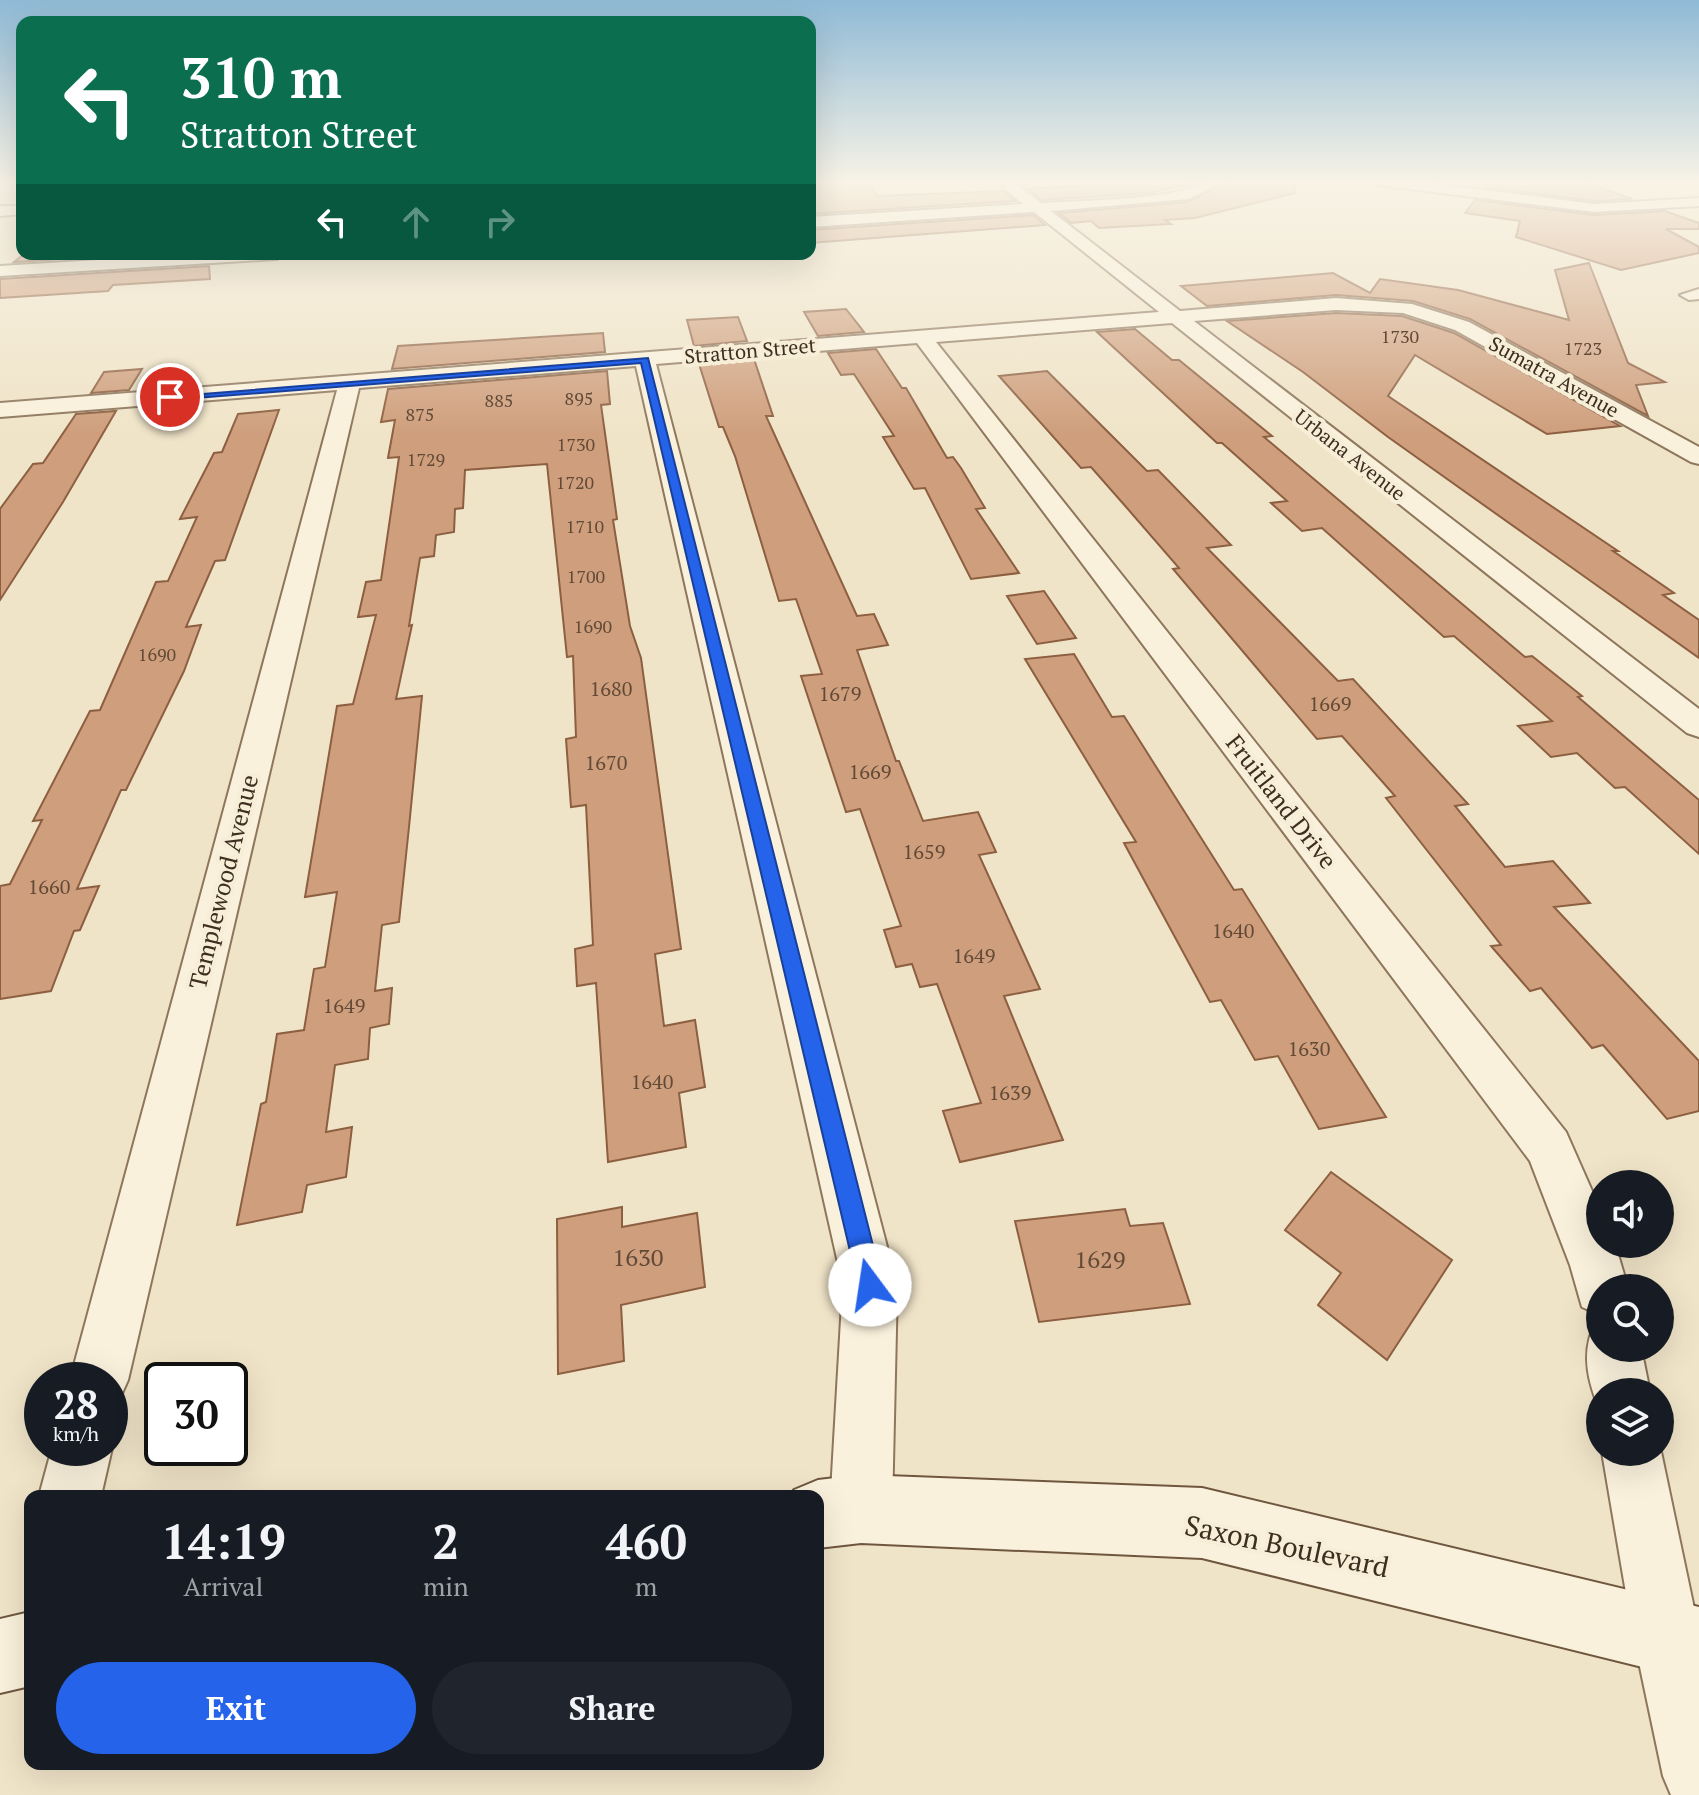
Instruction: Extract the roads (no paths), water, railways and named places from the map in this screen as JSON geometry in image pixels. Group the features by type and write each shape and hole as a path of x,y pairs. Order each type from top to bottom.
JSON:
{"main road":[{"name":"Saxon Boulevard","path":"840,1512 1202,1523 1683,1639"},
{"path":"0,1656 24,1650"}],"street":[{"path":"0,271 102,265"},
{"name":"Urbana Avenue","path":"1109,265 1699,726"},
{"name":"Stratton Street","path":"10,410 1336,304 1405,308"},
{"name":"Sumatra Avenue","path":"1405,308 1462,326 1699,457"},
{"name":"Fruitland Drive","path":"922,337 1549,1148 1599,1274"},
{"path":"645,360 870,1285 840,1512"},
{"name":"Templewood Avenue","path":"104,1362 349,384"},
{"path":"0,435 10,410"},
{"path":"72,1490 78,1466"},
{"path":"1636,1466 1683,1639 1699,1776"}]}
